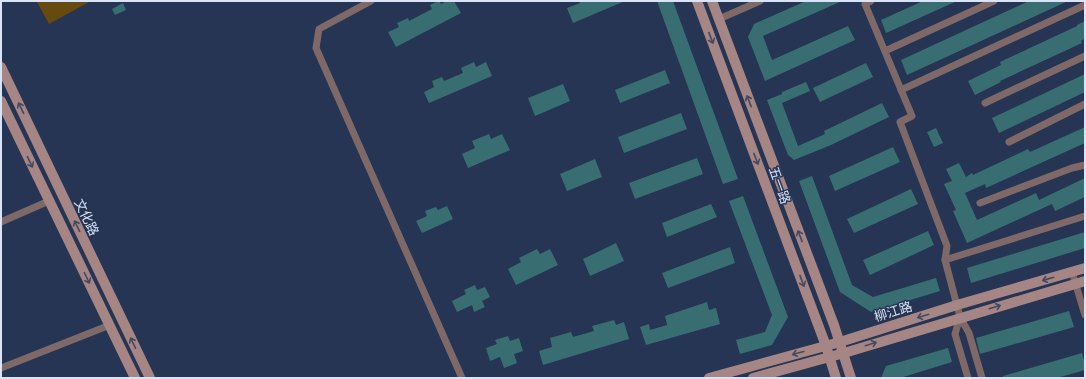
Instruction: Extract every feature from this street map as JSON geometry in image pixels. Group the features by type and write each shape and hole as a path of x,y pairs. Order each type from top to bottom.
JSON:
{"street":[{"path":"371,1 319,29 316,48 462,378"},
{"name":"五一路","path":"697,1 826,346 836,378"},
{"path":"719,19 760,1"},
{"path":"871,1 865,4 912,116 900,122 946,246 945,260 960,317 969,333 982,378"},
{"path":"885,51 994,1"},
{"path":"701,13 713,4"},
{"name":"五一路","path":"713,4 840,342 851,378"},
{"path":"901,90 1085,5"},
{"path":"986,103 1085,56"},
{"name":"文化路","path":"1,67 150,378"},
{"name":"文化路","path":"1,101 136,378"},
{"path":"1008,142 1085,104"},
{"path":"980,204 1072,168 1085,165"},
{"path":"1,222 62,195"},
{"path":"945,260 1085,216"},
{"name":"柳江路","path":"709,378 840,342 957,305 1085,268"},
{"path":"1072,272 1080,282 1085,315"},
{"name":"柳江路","path":"753,378 844,353 1080,282"},
{"path":"960,317 955,334 968,378"},
{"path":"1,368 122,320"}],"shaded area":[{"path":"91,1 49,24 37,2"}],"building":[{"path":"438,1 441,4 447,1 454,1 461,13 396,47 388,32 399,27 397,23 408,18 409,21 432,9 430,5"},
{"path":"579,1 625,1 573,23 567,8 580,3"},
{"path":"657,1 673,1 738,179 723,184"},
{"path":"806,1 842,1 763,36 772,60 848,26 855,40 765,81 748,37 754,24"},
{"path":"923,1 957,1 886,33 881,20"},
{"path":"1029,1 1068,1 907,75 901,60"},
{"path":"123,3 126,10 115,15 112,9"},
{"path":"1085,21 1085,41 1084,39 1081,41 1082,43 1000,81 1001,82 975,95 968,81 1001,65 1000,62"},
{"path":"474,62 476,67 486,62 492,76 429,103 424,92 434,87 432,81 442,77 444,81 463,73 461,68"},
{"path":"866,63 873,77 820,102 813,88"},
{"path":"665,70 670,83 620,103 615,90"},
{"path":"1085,74 1085,92 999,133 992,118"},
{"path":"806,82 810,91 782,103 798,146 825,134 824,131 882,103 889,117 831,145 794,160 788,155 767,100"},
{"path":"563,84 570,101 535,116 528,98"},
{"path":"681,113 687,129 624,153 618,137"},
{"path":"1085,127 1085,143 986,188 985,184 965,193 977,220 1036,193 1039,200 1085,178 1085,197 1055,211 1052,204 967,243 953,211 956,210 944,184 952,181 946,169 959,163 966,177 972,173 973,175 1028,149 1030,152"},
{"path":"936,128 943,143 934,147 927,132"},
{"path":"489,134 491,139 502,134 510,150 468,168 462,154 475,148 472,141"},
{"path":"893,147 900,162 835,191 829,176"},
{"path":"697,158 703,174 635,199 629,183"},
{"path":"595,159 602,177 567,191 560,174"},
{"path":"812,176 852,285 873,297 936,278 940,291 871,312 840,292 799,181"},
{"path":"911,189 918,204 854,233 847,219"},
{"path":"743,196 788,317 772,345 740,354 736,340 765,332 772,315 729,201"},
{"path":"711,204 717,217 667,237 662,223"},
{"path":"447,206 453,219 422,233 416,221 427,216 425,211 436,207 438,210"},
{"path":"928,231 934,245 870,275 863,260"},
{"path":"1085,232 1085,248 971,283 967,268"},
{"path":"616,243 624,261 590,276 583,259"},
{"path":"730,247 735,263 668,288 662,273"},
{"path":"537,249 540,254 550,249 558,265 516,285 508,269 521,262 519,258"},
{"path":"475,285 477,290 485,287 490,297 482,301 485,307 474,312 472,305 457,312 452,301 466,294 464,290"},
{"path":"707,302 709,310 716,308 720,324 646,345 640,327 649,324 650,330 667,325 665,316"},
{"path":"1069,311 1074,327 980,354 976,338"},
{"path":"614,320 616,325 624,322 629,339 543,365 539,351 552,347 550,338 571,332 573,337 594,331 592,326"},
{"path":"508,336 510,341 519,338 523,351 514,354 517,363 504,368 500,357 490,361 486,348 497,344 495,340"},
{"path":"948,348 952,362 900,378 881,378 886,366"},
{"path":"1082,353 1085,370 1057,378 1003,378 1003,376"}]}
